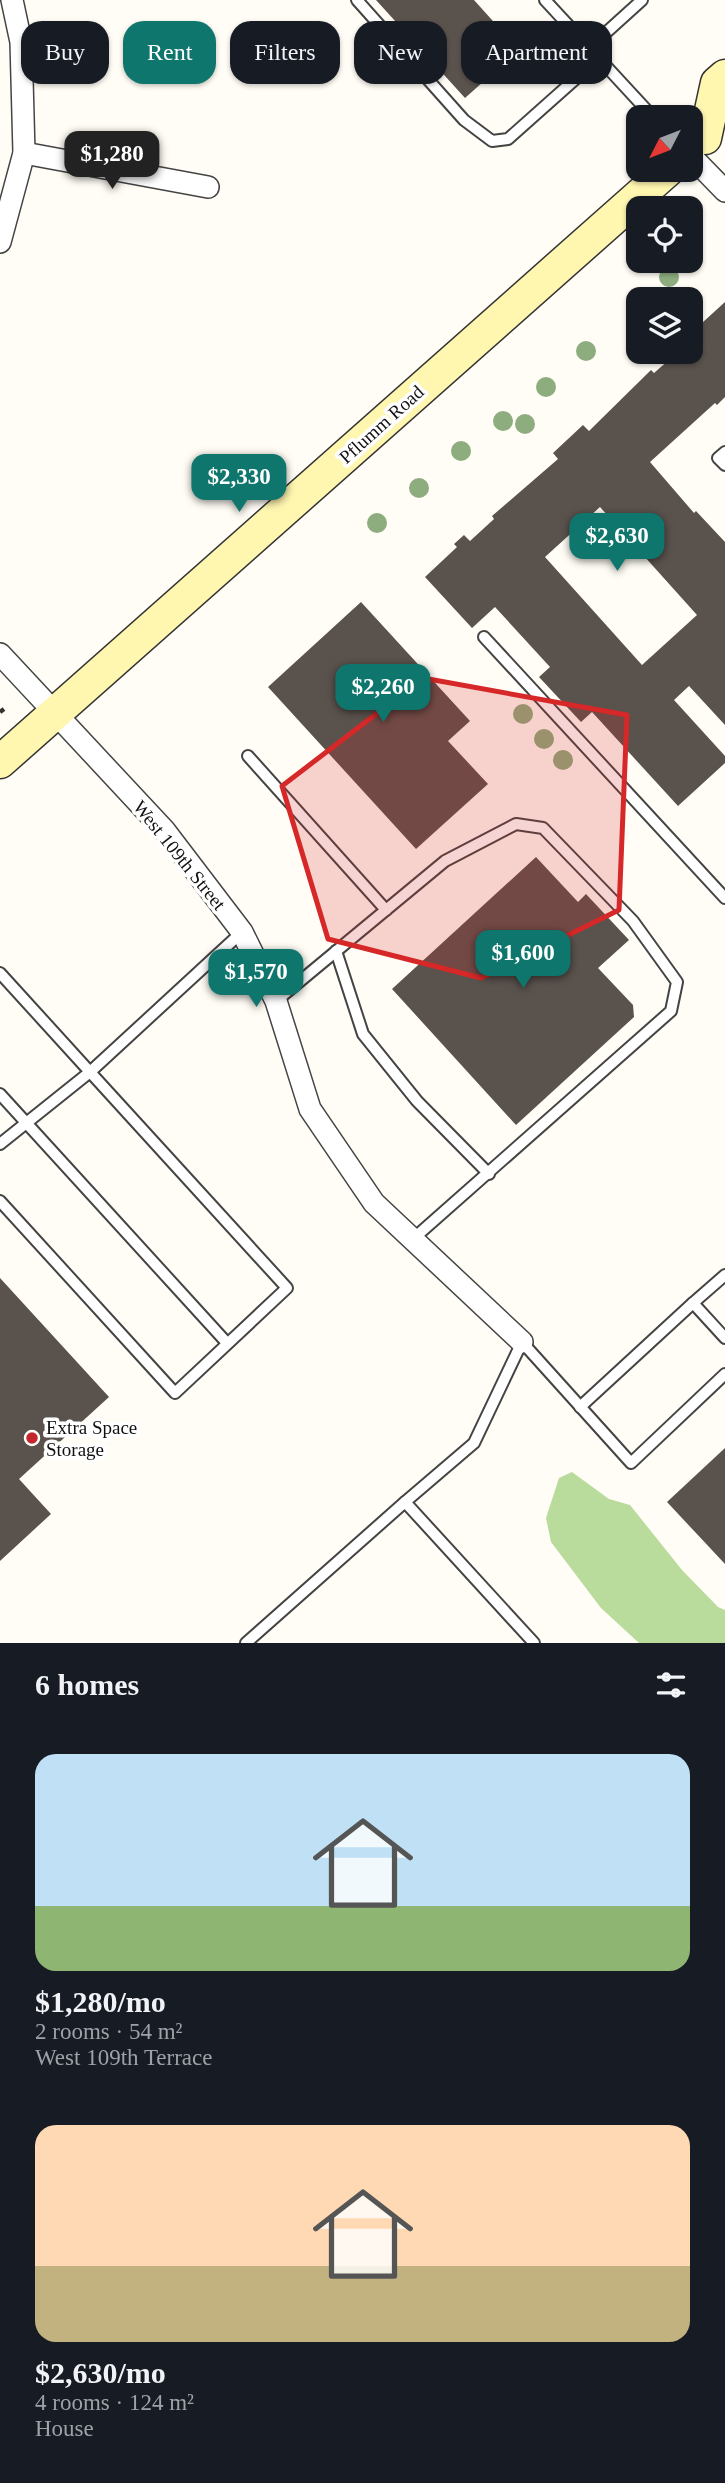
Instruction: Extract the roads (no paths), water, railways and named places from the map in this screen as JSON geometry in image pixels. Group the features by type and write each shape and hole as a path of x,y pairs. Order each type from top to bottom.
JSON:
{"main road":[{"path":"704,141 717,83 725,76"},
{"name":"Pflumm Road","path":"0,762 654,182"}],"street":[{"path":"0,242 24,153 22,42 12,0"},
{"path":"704,147 725,191"},
{"path":"24,153 208,187"},
{"name":"West 109th Street","path":"0,654 165,831 242,932 276,1001 310,1109 374,1203 522,1342"}],"lane":[{"path":"357,0 464,120 492,141 508,139 570,84"},
{"path":"545,0 564,21"},
{"path":"612,27 642,0"},
{"path":"612,72 642,105"},
{"path":"725,452 718,458 725,465"},
{"path":"484,637 725,898"},
{"path":"248,756 386,910"},
{"path":"276,1001 445,861 516,824 543,828 633,921 677,982 671,1012 413,1239"},
{"path":"0,1144 90,1072 242,932"},
{"path":"336,951 363,1034 417,1101 489,1174"},
{"path":"0,973 287,1288 174,1393 0,1201"},
{"path":"0,1094 227,1343"},
{"path":"580,1407 725,1275"},
{"path":"694,1303 725,1338"},
{"path":"246,1643 474,1443 522,1342 631,1462 725,1374"},
{"path":"405,1502 534,1643"}],"place":[{"name":"Extra Space Storage","path":"32,1438"}]}
